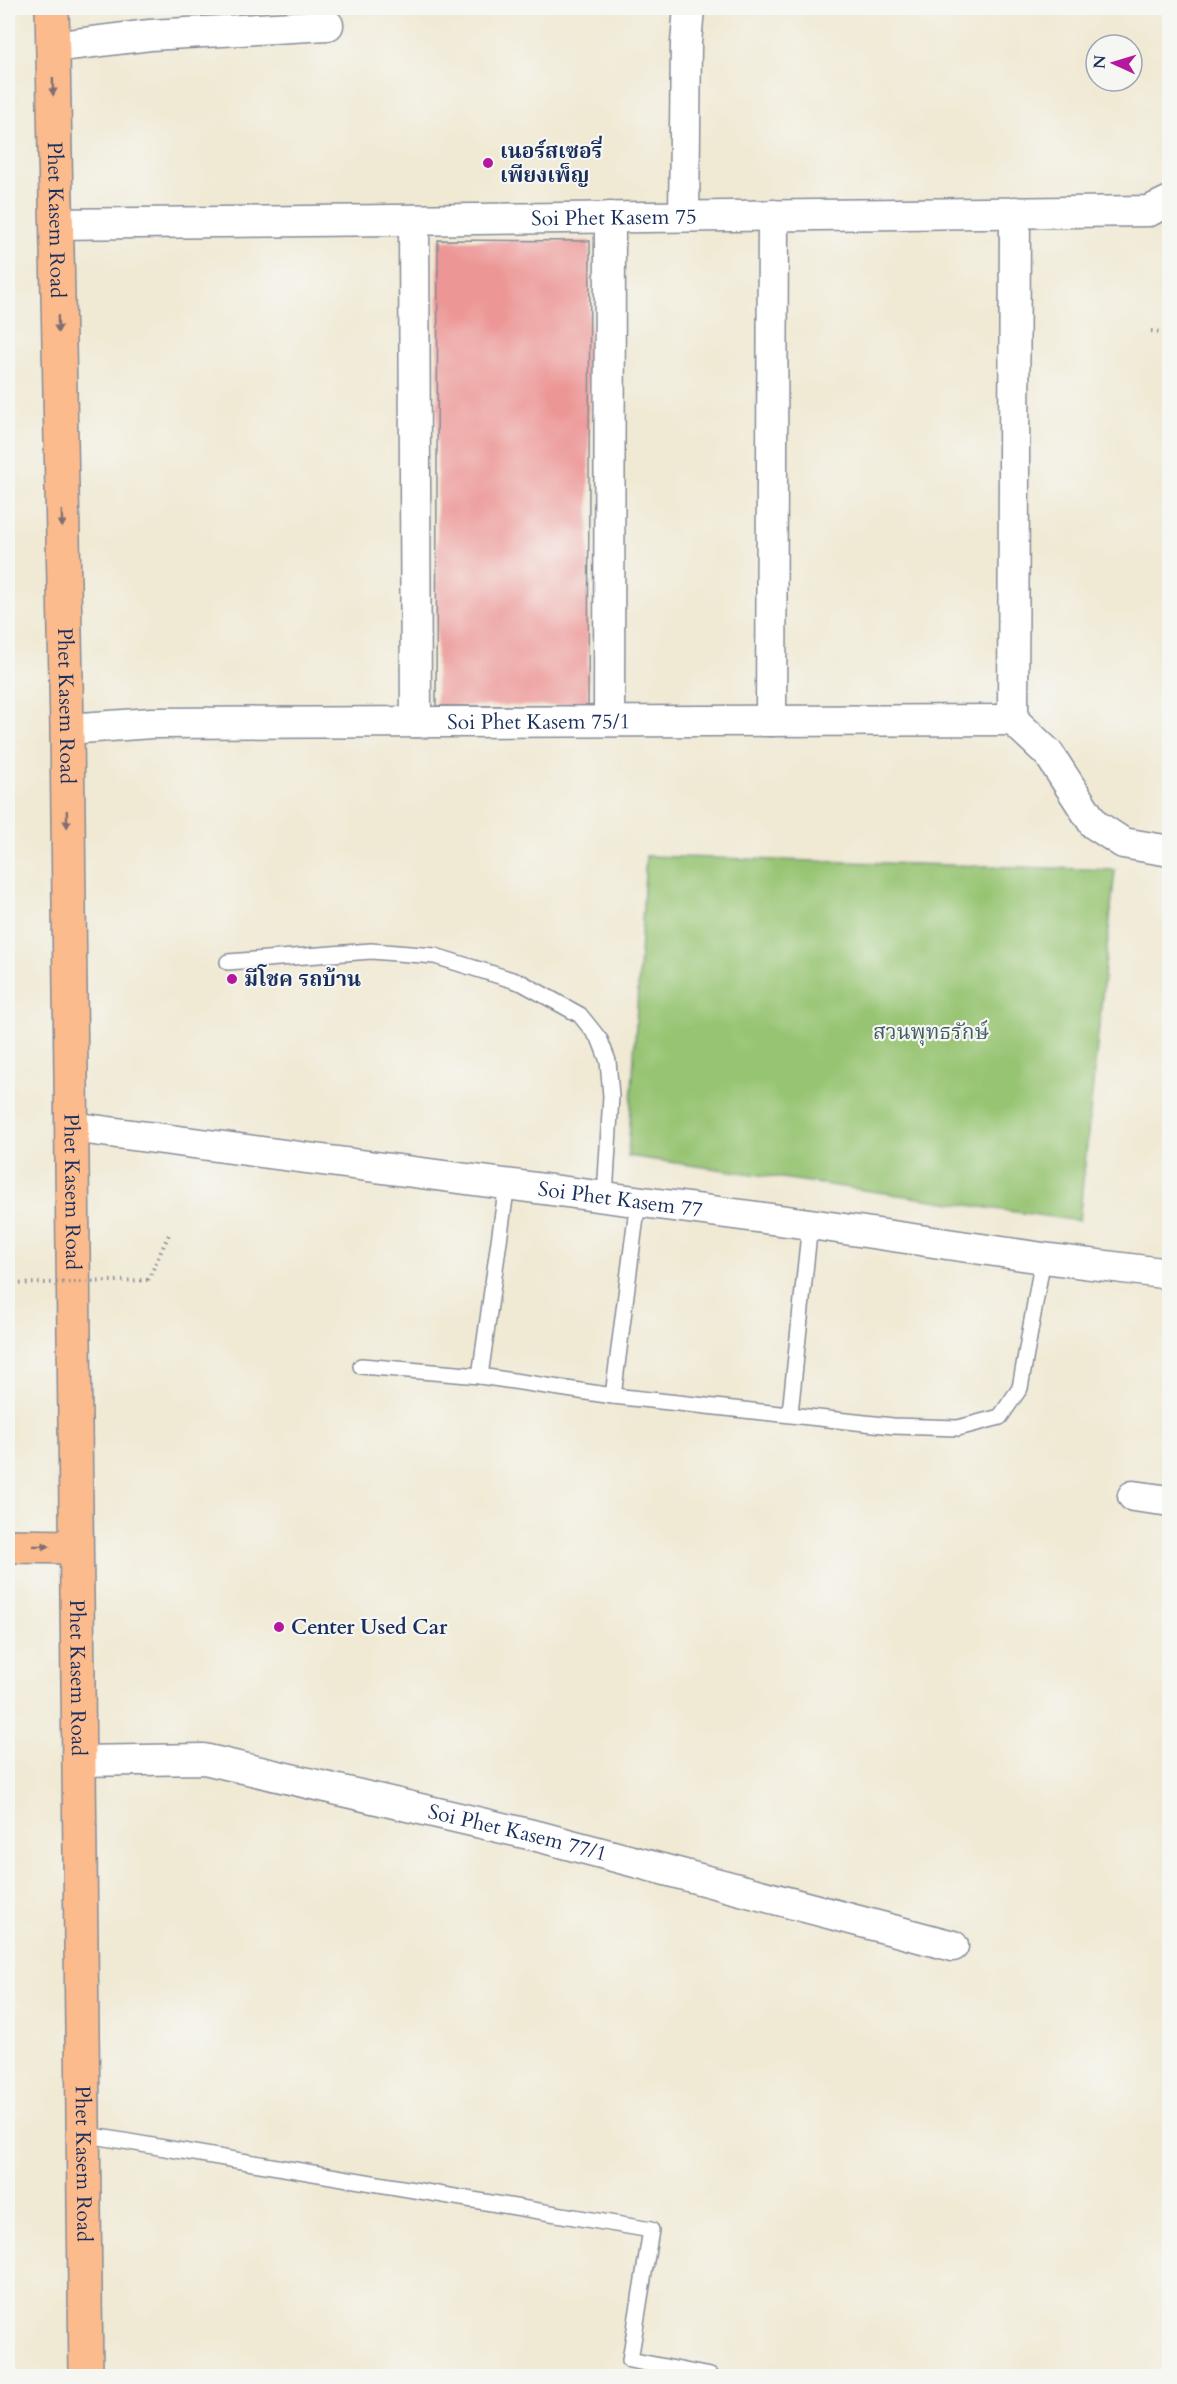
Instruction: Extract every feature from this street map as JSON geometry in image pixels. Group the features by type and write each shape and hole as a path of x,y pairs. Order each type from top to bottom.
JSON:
{"main road":[{"name":"Phet Kasem Road","path":"52,8 66,729 86,2376"},
{"path":"8,1546 75,1547"}],"street":[{"path":"684,216 686,43 690,8"},
{"path":"52,47 150,35 328,25"},
{"name":"Soi Phet Kasem 75","path":"56,224 1149,211 1170,201"},
{"path":"1015,213 1012,720 1049,754 1094,824 1123,843 1170,851"},
{"path":"771,721 773,215"},
{"path":"609,721 610,217"},
{"path":"414,220 416,722"},
{"name":"Soi Phet Kasem 75/1","path":"66,729 152,723 1012,720"},
{"name":"Soi Phet Kasem 77","path":"71,1127 606,1196 1170,1274"},
{"path":"1133,1496 1170,1501"},
{"name":"Soi Phet Kasem 77/1","path":"78,1761 204,1759 537,1836 953,1946"}],"lane":[{"path":"228,962 371,951 435,956 522,983 580,1015 600,1040 608,1061 611,1096 606,1196"},
{"path":"480,1376 507,1184"},
{"path":"613,1396 638,1201"},
{"path":"789,1413 810,1224"},
{"path":"361,1366 480,1376 613,1396 789,1413 893,1426 958,1428 1000,1417 1020,1388 1043,1258"},
{"path":"82,2134 651,2230 630,2360 710,2376"}],"path":[{"path":"1151,331 1170,333"},
{"path":"8,1284 148,1280 170,1232"}],"green space":[{"name":"สวนพุทธรักษ์","path":"646,856 1115,870 1079,1221 628,1156"}],"building":[{"path":"438,240 590,241 588,706 436,706"}],"place":[{"name":"เนอร์สเซอรี่ เพียงเพ็ญ","path":"488,163"},
{"name":"มีโชค รถบ้าน","path":"232,979"},
{"name":"Center Used Car","path":"279,1627"}]}
